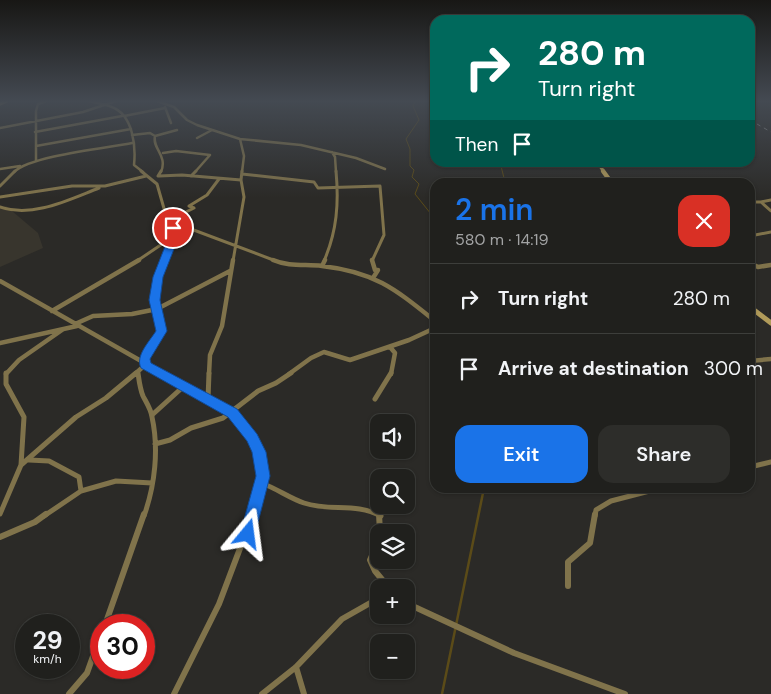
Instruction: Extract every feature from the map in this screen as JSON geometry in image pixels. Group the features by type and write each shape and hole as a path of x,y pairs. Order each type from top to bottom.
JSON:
{"street":[{"path":"35,133 36,161"},
{"path":"36,146 106,133"},
{"path":"148,133 132,136 136,156 134,165 153,180 159,188 165,212 175,224 282,264 322,266 360,272 393,288 430,318"},
{"path":"151,133 154,136 154,140 163,153 164,165 159,176 153,180"},
{"path":"154,136 164,133"},
{"path":"196,138 205,133"},
{"path":"221,133 240,140 294,144 332,152 384,169"},
{"path":"208,399 210,355 222,326 234,245 244,198 241,180 244,156 240,140"},
{"path":"0,169 132,143"},
{"path":"163,153 176,150 210,155 192,176"},
{"path":"322,266 334,238 339,209 339,186 335,157 332,152"},
{"path":"0,186 20,166"},
{"path":"600,167 608,178"},
{"path":"242,174 314,182 318,188 380,186 384,235 372,261 375,270 378,270 373,278"},
{"path":"0,207 8,212 24,213 105,186 146,176"},
{"path":"159,176 192,176 241,180"},
{"path":"172,219 194,208 189,206 193,200 202,198 218,179"},
{"path":"0,197 72,186 105,186"},
{"path":"755,202 771,200"},
{"path":"761,202 771,211"},
{"path":"21,466 76,417 106,398 145,365 145,358 161,331 154,300 175,224"},
{"path":"755,235 771,232"},
{"path":"52,311 143,258 152,248 171,238"},
{"path":"755,266 758,267 771,265"},
{"path":"0,343 62,330 93,316 122,315 157,309 230,271"},
{"path":"0,281 145,365 233,413 253,438 259,452 263,476 248,534 203,642 174,694"},
{"path":"755,313 770,321"},
{"path":"0,514 21,466 23,411 9,389 4,374 13,363 44,346 62,330"},
{"path":"155,444 170,440 191,428 233,413 258,391 276,383 311,358 324,352 350,360 390,347 430,330"},
{"path":"375,399 393,370 395,353 390,347"},
{"path":"755,360 771,358"},
{"path":"109,614 151,495 155,444 152,415 142,392 138,372"},
{"path":"152,415 184,386"},
{"path":"28,460 48,460 62,466 79,477 81,491"},
{"path":"755,466 771,462"},
{"path":"0,537 35,522 81,491 116,480 152,482"},
{"path":"261,483 273,487 303,503 326,508 352,506 381,515 380,524"},
{"path":"568,586 568,562 590,543 596,510 611,501 642,493"},
{"path":"374,569 382,579"},
{"path":"262,694 296,667 341,619 361,605 370,602"},
{"path":"415,608 473,636 553,670 625,694"},
{"path":"68,694 87,673 90,665"},
{"path":"296,667 304,694"}],"shaded area":[{"path":"6,206 38,233 43,248 0,267 0,208"}],"waterway":[{"path":"410,133 406,139 410,149 410,166 414,170 412,177 419,184 415,194 430,213"},
{"path":"501,167 504,178"},
{"path":"442,694 483,493"}],"route":[{"path":"173,228 169,249 158,277 154,300 160,317 161,331 145,358 145,365 233,413 253,438 259,452 263,476 248,534"}]}
